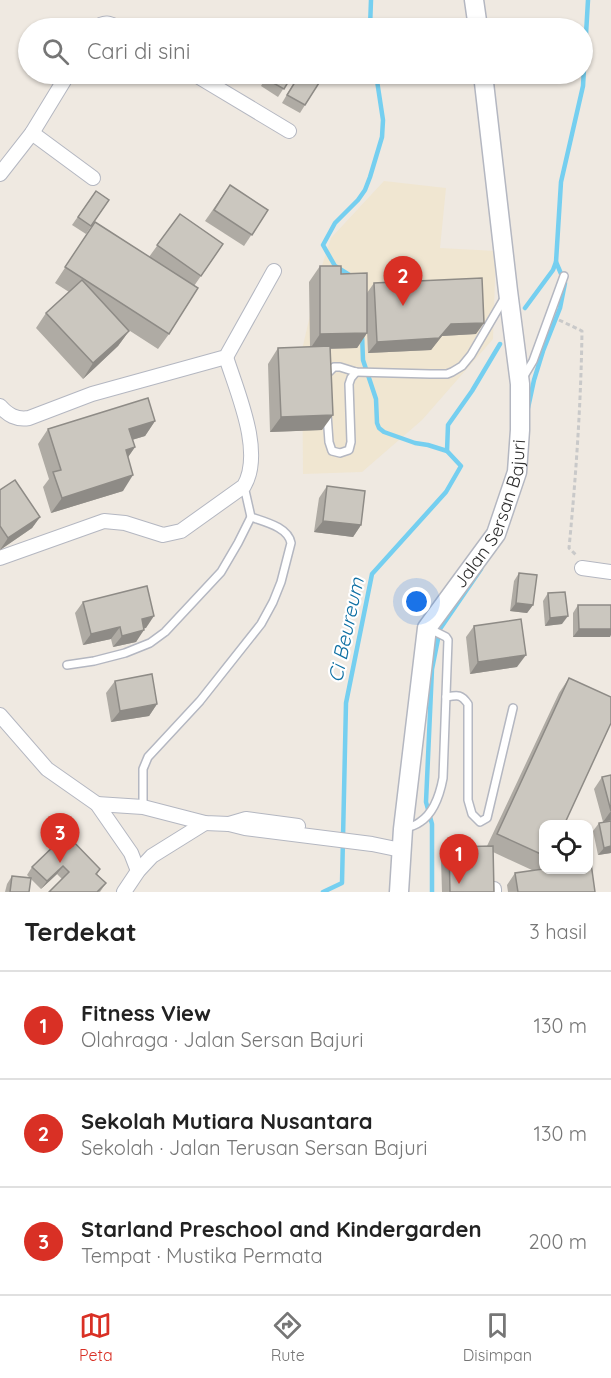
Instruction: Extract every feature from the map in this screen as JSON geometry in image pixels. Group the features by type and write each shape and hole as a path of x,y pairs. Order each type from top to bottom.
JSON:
{"main road":[{"path":"474,0 477,18"},
{"name":"Jalan Sersan Bajuri","path":"399,892 402,841 434,631 496,534 517,472 520,384 484,84"}],"street":[{"path":"0,174 32,133 62,84"},
{"path":"211,84 290,130"},
{"path":"32,133 93,178"},
{"path":"0,406 8,414 17,418 29,418 92,394 226,357 274,271"},
{"path":"0,558 104,521 125,523 163,535 182,531 244,486 248,481 252,462 252,447 250,433 226,357"},
{"path":"582,568 611,572"},
{"path":"0,715 47,769 97,804 131,853 138,871"},
{"path":"97,804 143,807 206,823 229,824 245,828 274,827 373,840 402,841"},
{"path":"124,892 138,871 152,856 206,823"}],"lane":[{"path":"520,384 533,361 564,276"},
{"path":"324,379 334,367 356,372 430,374 447,374 458,369 471,355 508,291"},
{"path":"326,411 332,451 340,453 349,450 351,442 349,384 356,372"},
{"path":"67,665 94,662 125,653 150,643 165,632 221,572 238,543 251,517 244,486"},
{"path":"143,807 143,769 148,757 200,701 261,624 281,582 291,543 290,537 273,525 251,517"},
{"path":"402,841 432,809 443,778 448,640 446,636 434,631"},
{"path":"446,697 460,696 468,704 468,800 472,814 480,822 487,818 513,708"}],"path":[{"path":"549,315 582,331 569,548 578,556 582,568"}],"shaded area":[{"path":"384,181 446,188 440,248 496,251 493,339 422,420 362,472 303,474 302,350 320,272 331,238"}],"building":[{"path":"275,84 287,84 284,89"},
{"path":"294,84 318,84 305,105 287,95"},
{"path":"230,185 268,210 252,235 214,210"},
{"path":"96,191 109,200 91,226 78,217"},
{"path":"180,214 223,244 201,276 157,245"},
{"path":"95,222 198,288 169,334 65,267"},
{"path":"320,266 341,266 341,274 367,273 367,333 320,334"},
{"path":"482,278 484,323 451,324 439,338 377,342 374,283"},
{"path":"82,280 129,331 93,363 46,313"},
{"path":"330,346 333,415 281,417 278,348"},
{"path":"148,398 155,421 129,429 135,447 126,450 133,475 62,498 53,472 61,470 48,429"},
{"path":"15,480 40,517 8,538 0,526 0,490"},
{"path":"327,486 365,491 361,525 323,521"},
{"path":"519,573 537,575 533,605 516,603"},
{"path":"147,586 154,616 142,619 144,630 122,636 120,627 91,634 83,602"},
{"path":"565,592 568,616 550,618 548,593"},
{"path":"578,605 611,605 611,629 579,629"},
{"path":"521,619 526,655 478,662 474,626"},
{"path":"152,674 157,704 120,711 115,681"},
{"path":"569,678 611,697 611,723 566,820 539,820 539,853 497,834"},
{"path":"611,775 611,811 602,777"},
{"path":"611,821 611,846 604,848 599,823"},
{"path":"68,836 100,869 96,874 106,883 97,892 49,892 69,872 63,866 47,881 32,867 58,842 59,844"},
{"path":"493,846 494,892 450,892 449,847"},
{"path":"539,870 539,874 593,874 595,892 518,892 515,873"},
{"path":"12,876 31,878 29,892 10,892"}],"waterway":[{"path":"370,18 371,0"},
{"path":"587,18 588,0"},
{"path":"351,276 335,266 323,245 335,223 365,190 370,177 382,137 383,120 378,84"},
{"path":"525,308 553,270 556,262 561,182 583,84"},
{"path":"528,408 543,351 560,308 565,283 556,262"},
{"path":"362,334 363,360 376,399 379,428 415,443 447,451"},
{"name":"Ci Beureum","path":"323,892 342,883 346,703 372,574 446,492 461,466 447,451 448,425 472,391 500,344"},
{"path":"432,892 432,824 426,802 432,669 440,629 481,569"}],"place":[{"name":"Sekolah Mutiara Nusantara","path":"403,306"},
{"name":"Starland Preschool and Kindergarden","path":"60,863"},
{"name":"Fitness View","path":"459,884"}]}
